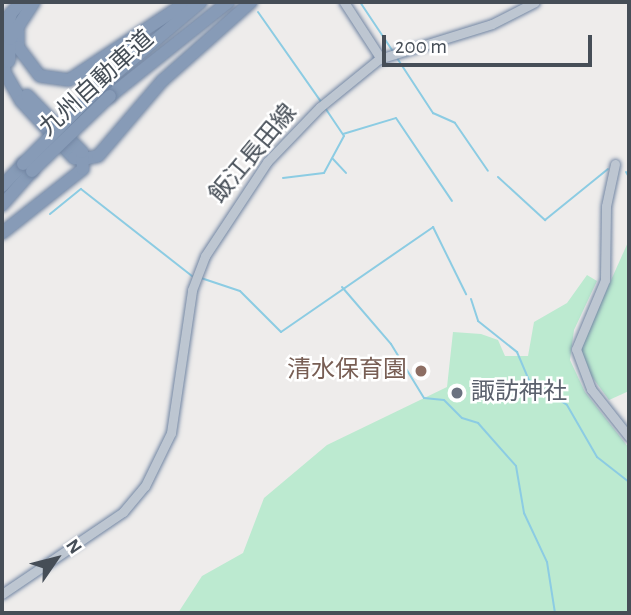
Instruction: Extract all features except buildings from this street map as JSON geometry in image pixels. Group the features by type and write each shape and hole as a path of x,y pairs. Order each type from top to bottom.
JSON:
{"highway":[{"path":"27,5 18,47 33,70 54,81 85,74 187,2"},
{"name":"九州自動車道","path":"2,186 28,168 201,2"},
{"name":"九州自動車道","path":"106,91 228,2"},
{"path":"11,13 2,47 5,73 21,101 74,159 82,159 98,156 162,81 251,2"},
{"path":"2,24 11,13 27,5"},
{"path":"27,5 10,39 14,76 82,159"},
{"path":"2,233 74,178 82,159"},
{"name":"九州自動車道","path":"2,205 28,168"}],"main road":[{"path":"344,2 381,59"},
{"name":"飯江長田線","path":"2,594 113,520 145,486 178,402 192,290 223,221 320,107 381,59 492,24 535,2"},
{"path":"615,164 606,206 605,280 576,349 591,389 629,437"}],"green space":[{"path":"629,240 629,391 609,400 581,362 581,347"},
{"path":"587,275 597,281 574,330 570,360 585,392 629,448 629,613 178,613 202,576 243,553 264,498 327,445 447,387 453,332 481,334 498,340 505,356 528,356 534,322 567,303"}],"waterway":[{"path":"360,2 392,50"},
{"path":"258,12 322,103"},
{"path":"397,58 433,113 455,123 488,171"},
{"path":"283,178 324,173 344,136 325,108"},
{"path":"343,134 396,118 452,201"},
{"path":"333,159 346,173"},
{"path":"498,177 545,220 608,169"},
{"path":"626,172 629,177"},
{"path":"50,214 81,189 192,276"},
{"path":"201,278 240,291 281,332 433,227 466,294"},
{"path":"342,287 391,344 424,398 444,400 462,418 478,423 516,466 524,513 547,562 555,613"},
{"path":"471,299 478,321 517,352 529,380 567,405 597,457 629,482"}],"place":[{"name":"清水保育園","path":"421,371"},
{"name":"諏訪神社","path":"457,393"}]}
